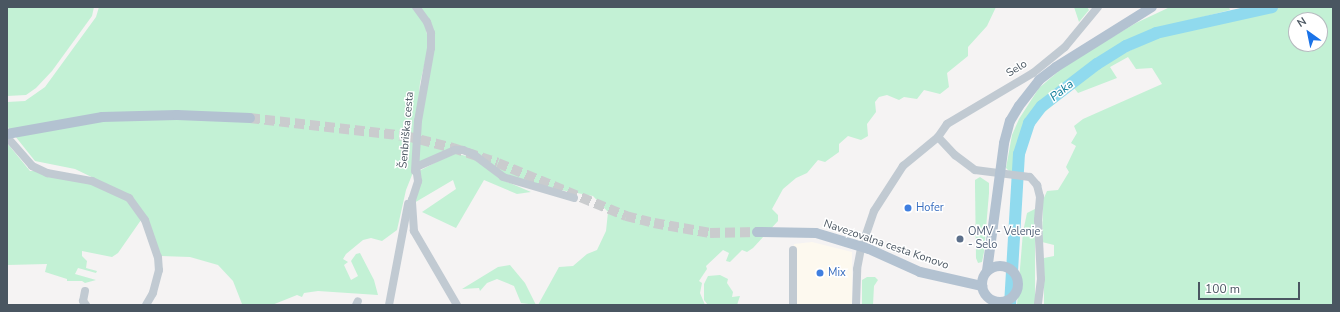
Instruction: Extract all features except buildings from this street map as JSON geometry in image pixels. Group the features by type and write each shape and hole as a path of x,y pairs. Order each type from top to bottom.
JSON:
{"main road":[{"path":"991,249 993,260 1015,273 1018,285 1013,296 1003,302 989,303 983,289 991,249 998,174 1010,121 1039,80 1077,52 1152,7"},
{"path":"7,134 102,117 177,115 250,118"},
{"name":"Navezovalna cesta Konovo","path":"757,232 816,233 869,250 920,272 983,289"},
{"path":"987,271 1002,266"}],"street":[{"name":"Šenbriška cesta","path":"389,305 416,167 418,121 431,48 431,33 427,22 416,7"},
{"name":"Selo","path":"856,305 857,270 861,249 874,211 887,186 903,166 938,137 947,124 1033,73 1065,48 1098,7"},
{"path":"7,137 32,166 47,173 92,181 129,198 145,220 158,257 159,270 152,293 146,305"},
{"path":"938,137 955,155 975,170 1030,177 1037,185 1040,197 1041,279 1038,305"},
{"path":"458,305 414,231 412,200 418,181 416,167 455,150 463,150 473,154 503,177 574,198"},
{"path":"793,250 793,305"},
{"path":"85,291 83,301 86,305"}],"shaded area":[{"path":"812,242 852,252 852,305 795,305 794,244"}],"green space":[{"path":"7,7 94,7 92,16 52,71 36,88 26,95 7,96"},
{"path":"99,7 414,7 425,23 429,46 420,83 412,175 406,190 397,230 382,241 371,238 363,240 346,254 343,259 348,262 344,265 351,280 358,276 351,261 356,254 360,253 374,280 378,295 318,291 304,293 302,297 297,295 272,305 242,304 233,281 218,265 190,257 161,256 148,219 131,196 75,169 35,161 7,126 7,102 25,101 45,87 96,17"},
{"path":"419,7 996,7 987,26 968,47 968,56 947,73 949,87 940,94 924,90 917,99 904,97 899,100 887,95 879,97 875,102 876,112 867,124 868,136 861,140 848,136 839,144 839,152 825,162 818,160 807,173 796,178 783,189 772,209 778,215 778,221 753,248 747,252 742,250 730,262 726,261 729,253 723,250 706,266 707,269 699,281 702,283 700,293 705,305 538,305 559,267 573,266 587,254 597,250 606,231 608,212 593,196 550,188 504,175 471,149 460,147 419,164 419,121 434,48"},
{"path":"1074,7 1087,7 1089,10 1079,22"},
{"path":"1170,7 1229,7 1230,10 1163,27 1143,34 1092,63 1046,98 1026,122 1017,151 1015,173 1006,168 1012,135 1019,119 1039,88 1067,64 1136,23"},
{"path":"1333,7 1333,305 1044,305 1044,258 1054,256 1054,245 1042,242 1043,200 1047,191 1058,190 1069,172 1066,167 1076,146 1071,143 1077,133 1074,126 1083,119 1162,84 1152,68 1136,69 1128,57 1110,67 1117,78 1078,93 1074,88 1041,115 1039,114 1068,89 1110,60 1171,31 1276,8"},
{"path":"7,143 30,171 57,171 126,198 141,220 118,253 112,257 82,251 82,256 87,261 86,268 97,271 96,273 78,268 75,274 96,280 85,283 82,281 67,281 67,279 45,272 47,264 7,265"},
{"path":"454,153 474,158 500,179 531,192 517,194 484,180 456,228 422,212 456,189 453,180 414,203 419,171"},
{"path":"980,177 989,183 989,193 984,252 982,262 978,263 976,258 975,180"},
{"path":"1035,209 1035,305 1017,305 1023,232 1027,213"},
{"path":"510,265 525,283 536,305 521,303 514,286 497,279 487,283 480,291 479,288 462,289 498,267"},
{"path":"720,275 728,279 727,283 733,292 732,297 740,296 737,305 708,305 704,300 704,284 708,276"},
{"path":"867,277 875,277 878,280 874,286 873,305 862,305 862,280"}],"waterway":[{"name":"Paka","path":"1010,305 1019,154 1029,123 1042,106 1097,64 1126,46 1156,33 1272,7"}],"tunnel":[{"path":"250,118 406,136 453,148 498,163 626,216 654,223 710,233 757,232"}],"place":[{"name":"Hofer","path":"908,208"},
{"name":"OMV - Velenje - Selo","path":"960,239"},
{"name":"Mix","path":"820,273"}]}
